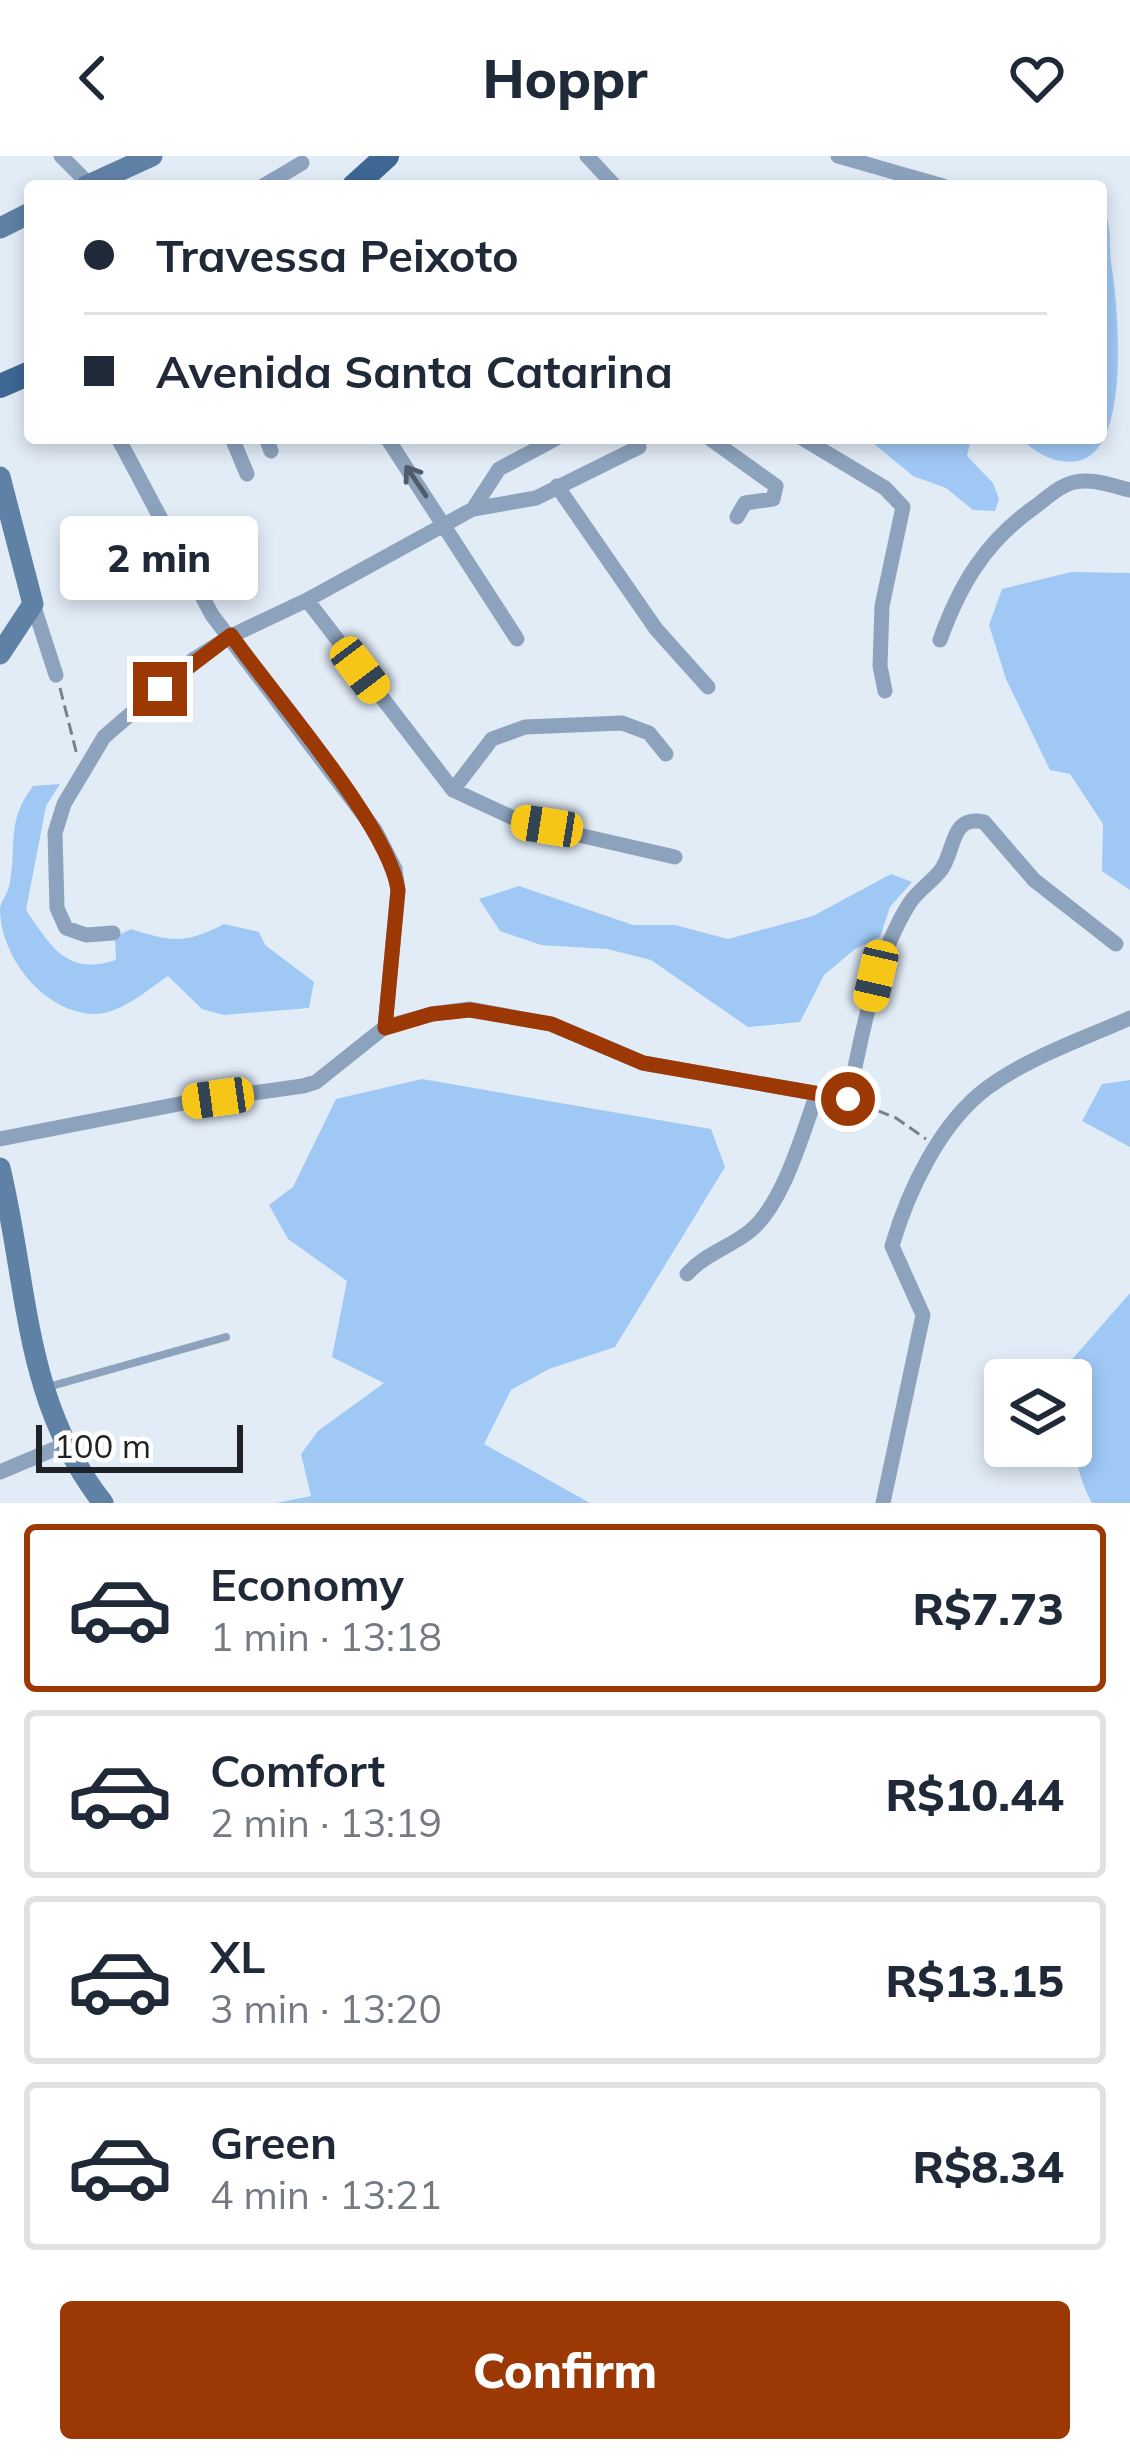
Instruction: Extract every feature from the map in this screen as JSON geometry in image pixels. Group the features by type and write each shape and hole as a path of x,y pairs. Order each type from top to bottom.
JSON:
{"main road":[{"path":"367,180 388,156"}],"street":[{"path":"61,156 83,180"},
{"path":"98,180 152,156"},
{"path":"587,156 609,180"},
{"path":"838,156 922,180"},
{"path":"273,180 302,163"},
{"path":"121,444 212,615 375,830 394,868 398,890 385,1028"},
{"path":"234,444 247,474"},
{"path":"391,444 517,639"},
{"path":"473,509 500,469 546,444"},
{"path":"718,444 776,486 773,500 748,502 736,518"},
{"path":"812,444 885,488 903,507 882,606 880,666 885,691"},
{"path":"113,933 74,933 60,920 57,908 55,833 64,804 104,737 194,659 231,635 307,600 473,509 536,498 639,447"},
{"path":"0,477 56,675"},
{"path":"940,640 966,577 1021,517 1076,482 1130,490"},
{"path":"557,486 656,629 708,688"},
{"path":"307,600 453,790 522,822 675,856"},
{"path":"0,654 33,604"},
{"path":"453,790 492,739 525,727 622,724 649,733 666,754"},
{"path":"0,1139 189,1102 303,1086 316,1082 385,1028 432,1014 470,1010 551,1024 643,1063 848,1099 876,976 911,901 943,868 963,822 984,822 1034,880 1116,944"},
{"path":"883,1503 923,1315 892,1246 900,1217 936,1146 983,1091 1130,1018"},
{"path":"687,1274 710,1251 749,1232 758,1222 790,1169 817,1094"},
{"path":"0,1168 41,1389 64,1445 103,1503"},
{"path":"0,1472 64,1445"}],"lane":[{"path":"41,1389 226,1337"}],"path":[{"path":"56,675 83,777"},
{"path":"848,1099 896,1118 936,1146"}],"shaded area":[{"path":"1107,220 1118,348 1107,429"},
{"path":"874,444 970,444 967,456 993,483 999,499 995,511 973,510 946,488 913,476"},
{"path":"1028,444 1100,444 1078,461 1039,453"},
{"path":"1071,572 1130,573 1130,890 1102,871 1103,824 1070,774 1050,770 1006,679 989,625 1002,589"},
{"path":"60,784 46,806 26,910 62,955 99,964 116,960 115,937 131,929 178,939 224,924 259,932 265,945 314,982 309,1008 224,1015 202,1009 168,976 104,1013 76,1011 43,993 17,964 2,927 0,908 9,886 19,810 33,786"},
{"path":"891,874 912,882 890,907 880,937 855,949 824,975 800,1022 748,1027 651,960 607,949 541,945 500,931 479,899 519,886 633,925 675,925 728,939 813,916"},
{"path":"422,1079 711,1129 725,1167 615,1347 549,1369 511,1390 484,1444 590,1503 276,1503 311,1496 301,1454 318,1431 384,1383 332,1357 347,1281 288,1239 269,1205 293,1187 336,1099"},
{"path":"1130,1080 1130,1147 1082,1121 1102,1084"},
{"path":"1130,1293 1130,1503 1092,1503 1085,1489 1078,1467 1092,1467 1092,1359 1072,1359"}],"route":[{"path":"160,689 231,635 375,830 394,868 398,890 385,1028 432,1014 470,1010 551,1024 643,1063 848,1099"}]}
